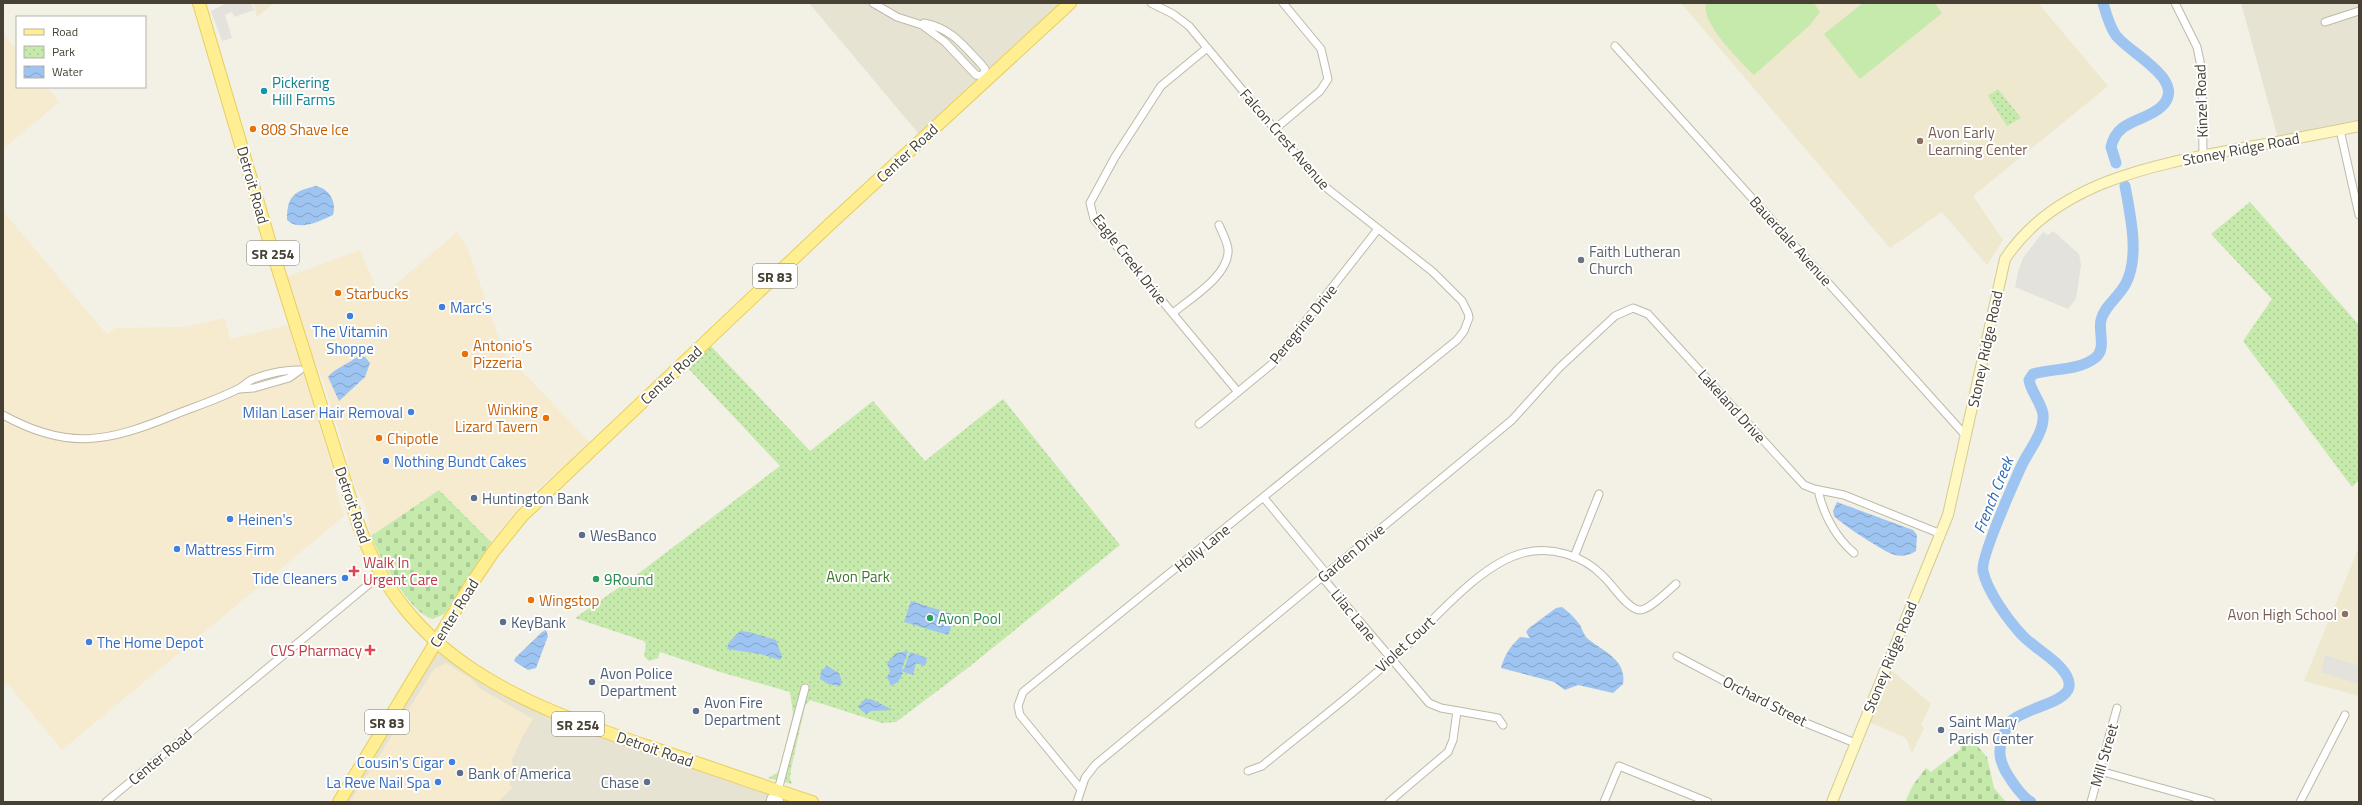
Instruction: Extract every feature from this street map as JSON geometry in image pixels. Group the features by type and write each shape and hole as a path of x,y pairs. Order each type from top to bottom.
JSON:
{"main road":[{"name":"Detroit Road","path":"199,3 303,369 358,523 380,575 409,614 436,642 487,680 553,714 778,796 812,802"},
{"name":"Center Road","path":"338,802 493,552 522,516 567,471 985,78 1070,3"}],"street":[{"path":"873,3 906,20 922,25 945,42 976,75 985,78 984,69 981,64 950,32 938,26 924,22 922,25"},
{"path":"881,8 887,3"},
{"name":"Falcon Crest Avenue","path":"1151,3 1183,21 1319,182 1446,284 1466,307 1468,313 1468,323"},
{"path":"1275,129 1320,91 1328,79 1321,49 1283,3"},
{"name":"Kinzel Road","path":"2175,3 2197,46 2202,71 2203,156"},
{"path":"2325,22 2359,11"},
{"name":"Bauerdale Avenue","path":"1615,46 1966,436"},
{"name":"Eagle Creek Drive","path":"1207,48 1157,91 1094,192 1090,203 1094,219 1238,392"},
{"name":"Stoney Ridge Road","path":"1832,802 1948,515 2005,259 2012,248 2032,227 2084,192 2123,176 2203,156 2359,126"},
{"path":"2340,130 2359,215"},
{"path":"1173,313 1215,278 1226,264 1228,249 1219,225"},
{"name":"Peregrine Drive","path":"1199,424 1278,358 1378,229"},
{"name":"Lakeland Drive","path":"1633,308 1643,310 1651,317 1800,482 1818,490 1844,494 1940,534"},
{"name":"Garden Drive","path":"1077,802 1080,788 1095,765 1518,414 1559,368 1612,319 1622,312 1633,308"},
{"name":"Holly Lane","path":"1080,788 1020,715 1018,706 1020,696 1462,336 1468,323"},
{"path":"3,415 23,426 54,436 90,439 107,438 138,430 237,390 251,380 287,370 303,369"},
{"path":"1818,490 1824,513 1843,541 1854,553"},
{"path":"1574,557 1599,494"},
{"name":"Lilac Lane","path":"1264,498 1391,659 1428,703 1435,707 1498,718 1503,725"},
{"name":"Violet Court","path":"1248,770 1262,766 1391,659 1448,605 1503,561 1524,553 1538,551 1560,552 1574,557 1597,570 1633,609 1646,608 1676,584"},
{"name":"Center Road","path":"106,802 380,575"},
{"name":"Orchard Street","path":"1677,656 1796,718 1855,743"},
{"path":"770,802 771,798 778,796 805,688"},
{"name":"Mill Street","path":"2091,802 2117,708"},
{"path":"1389,802 1448,752 1453,740 1457,711"},
{"path":"2300,802 2345,715"},
{"path":"1604,802 1619,766 1708,802"},
{"path":"2100,772 2211,802"}],"shaded area":[{"path":"227,3 251,3 254,10 234,17 232,12 225,15 232,38 222,41 211,11"},
{"path":"253,3 274,3 257,17"},
{"path":"809,3 1070,3 923,139"},
{"name":"Avon Early Learning Center","path":"1681,3 2038,3 2108,86 1973,196 2003,240 1987,265 1942,212 1890,248"},
{"path":"2241,3 2359,3 2359,126 2279,142"},
{"path":"3,33 16,49 16,88 48,88 59,102 3,149"},
{"path":"3,211 107,335 115,328 183,327 225,318 230,339 288,325 335,477 336,490 344,516 62,750 7,683 3,685"},
{"path":"2053,231 2079,254 2081,265 2076,299 2068,309 2015,287 2023,258 2043,232 2048,235"},
{"path":"457,232 468,249 503,351 591,444 524,500 491,542 439,490 371,536 366,507 349,473 347,458 322,377 311,353 287,277 360,250 380,298"},
{"name":"Avon High School","path":"2359,547 2359,696 2304,681"},
{"path":"436,642 498,686 812,802 339,802"},
{"path":"2325,655 2359,666 2359,684 2321,672"},
{"path":"446,663 470,678 481,689 533,719 512,760 513,768 508,775 511,778 509,785 513,787 498,802 350,802 434,669"},
{"path":"1890,669 1931,704 1921,725 1924,728 1912,753 1906,738 1867,721"}],"green space":[{"path":"1706,3 1814,3 1820,12 1810,25 1754,75 1731,52 1715,31 1706,12"},
{"path":"1863,3 1935,3 1942,13 1860,79 1824,34"},
{"path":"1998,89 2021,118 2007,126 1988,96"},
{"path":"2250,202 2359,325 2359,480 2352,487 2243,341 2272,299 2211,234"},
{"name":"Avon Park","path":"709,344 810,451 873,401 925,461 1003,399 1120,545 969,667 896,722 882,723 810,700 805,706 791,769 790,778 792,784 768,778 777,773 780,768 793,714 790,692 720,672 660,652 658,658 649,661 644,656 646,645 644,641 575,618 634,577 780,466 686,366"},
{"path":"439,490 491,542 444,614 433,619 424,615 415,607 397,584 388,570 371,536"},
{"path":"1970,738 1987,757 1994,788 2006,802 1905,802 1913,785 1926,768 1931,772 1961,749 1960,747"}],"water":[{"path":"316,186 325,190 331,196 334,205 333,215 310,224 303,225 297,225 287,220 288,205 293,196 302,190"},
{"path":"358,356 365,357 370,363 365,377 339,401 328,377 334,371"},
{"path":"1837,502 1913,530 1917,535 1916,551 1911,554 1898,556 1874,544 1834,516 1833,511"},
{"name":"Avon Pool","path":"911,601 955,615 948,635 904,622"},
{"path":"1562,607 1578,622 1587,638 1612,656 1621,668 1623,684 1613,693 1578,685 1565,690 1554,682 1501,668 1506,655 1516,641 1520,637 1530,638 1526,632 1529,628 1556,608"},
{"path":"546,630 548,636 536,668 528,670 514,661 515,658"},
{"path":"740,631 749,632 776,640 782,657 780,660 760,654 727,649 729,642"},
{"name":"Avon Pool","path":"908,651 902,669 904,669 910,652 927,658 925,666 916,663 913,675 901,671 903,673 898,682 891,686 887,677 890,671 887,663 896,653"},
{"path":"827,666 839,673 842,682 840,686 828,684 820,679 821,671"},
{"path":"865,699 871,699 893,710 871,711 866,714 858,707"}],"waterway":[{"name":"French Creek","path":"2103,3 2109,23 2115,34 2121,41 2153,67 2168,87 2168,97 2161,107 2155,112 2125,126 2114,138 2111,147 2116,163"},
{"name":"French Creek","path":"2031,802 2017,788 2004,768 2000,752 2002,740 2009,723 2017,716 2053,701 2066,693 2069,687 2068,680 2065,672 2059,665 2016,629 1993,596 1985,579 1983,564 2004,505 2023,463 2035,442 2043,421 2042,410 2029,380 2033,374 2081,365 2095,358 2101,350 2101,320 2105,310 2126,283 2132,260 2133,235 2125,186"}],"place":[{"name":"Pickering Hill Farms","path":"264,91"},
{"name":"808 Shave Ice","path":"253,129"},
{"name":"Avon Early Learning Center","path":"1920,141"},
{"name":"Faith Lutheran Church","path":"1581,260"},
{"name":"Starbucks","path":"338,293"},
{"name":"Marc's","path":"442,307"},
{"name":"The Vitamin Shoppe","path":"350,316"},
{"name":"Antonio's Pizzeria","path":"465,354"},
{"name":"Milan Laser Hair Removal","path":"411,412"},
{"name":"Winking Lizard Tavern","path":"546,418"},
{"name":"Chipotle","path":"379,438"},
{"name":"Nothing Bundt Cakes","path":"386,461"},
{"name":"Huntington Bank","path":"474,498"},
{"name":"Heinen's","path":"230,519"},
{"name":"WesBanco","path":"582,535"},
{"name":"Mattress Firm","path":"177,549"},
{"name":"Walk In Urgent Care","path":"354,571"},
{"name":"Tide Cleaners","path":"345,578"},
{"name":"9Round","path":"596,579"},
{"name":"Wingstop","path":"531,600"},
{"name":"Avon High School","path":"2345,614"},
{"name":"Avon Pool","path":"930,618"},
{"name":"KeyBank","path":"503,622"},
{"name":"The Home Depot","path":"89,642"},
{"name":"CVS Pharmacy","path":"370,650"},
{"name":"Avon Police Department","path":"592,682"},
{"name":"Avon Fire Department","path":"696,711"},
{"name":"Saint Mary Parish Center","path":"1941,730"},
{"name":"Cousin's Cigar","path":"452,762"},
{"name":"Bank of America","path":"460,773"},
{"name":"La Reve Nail Spa","path":"438,782"},
{"name":"Chase","path":"647,782"}]}
